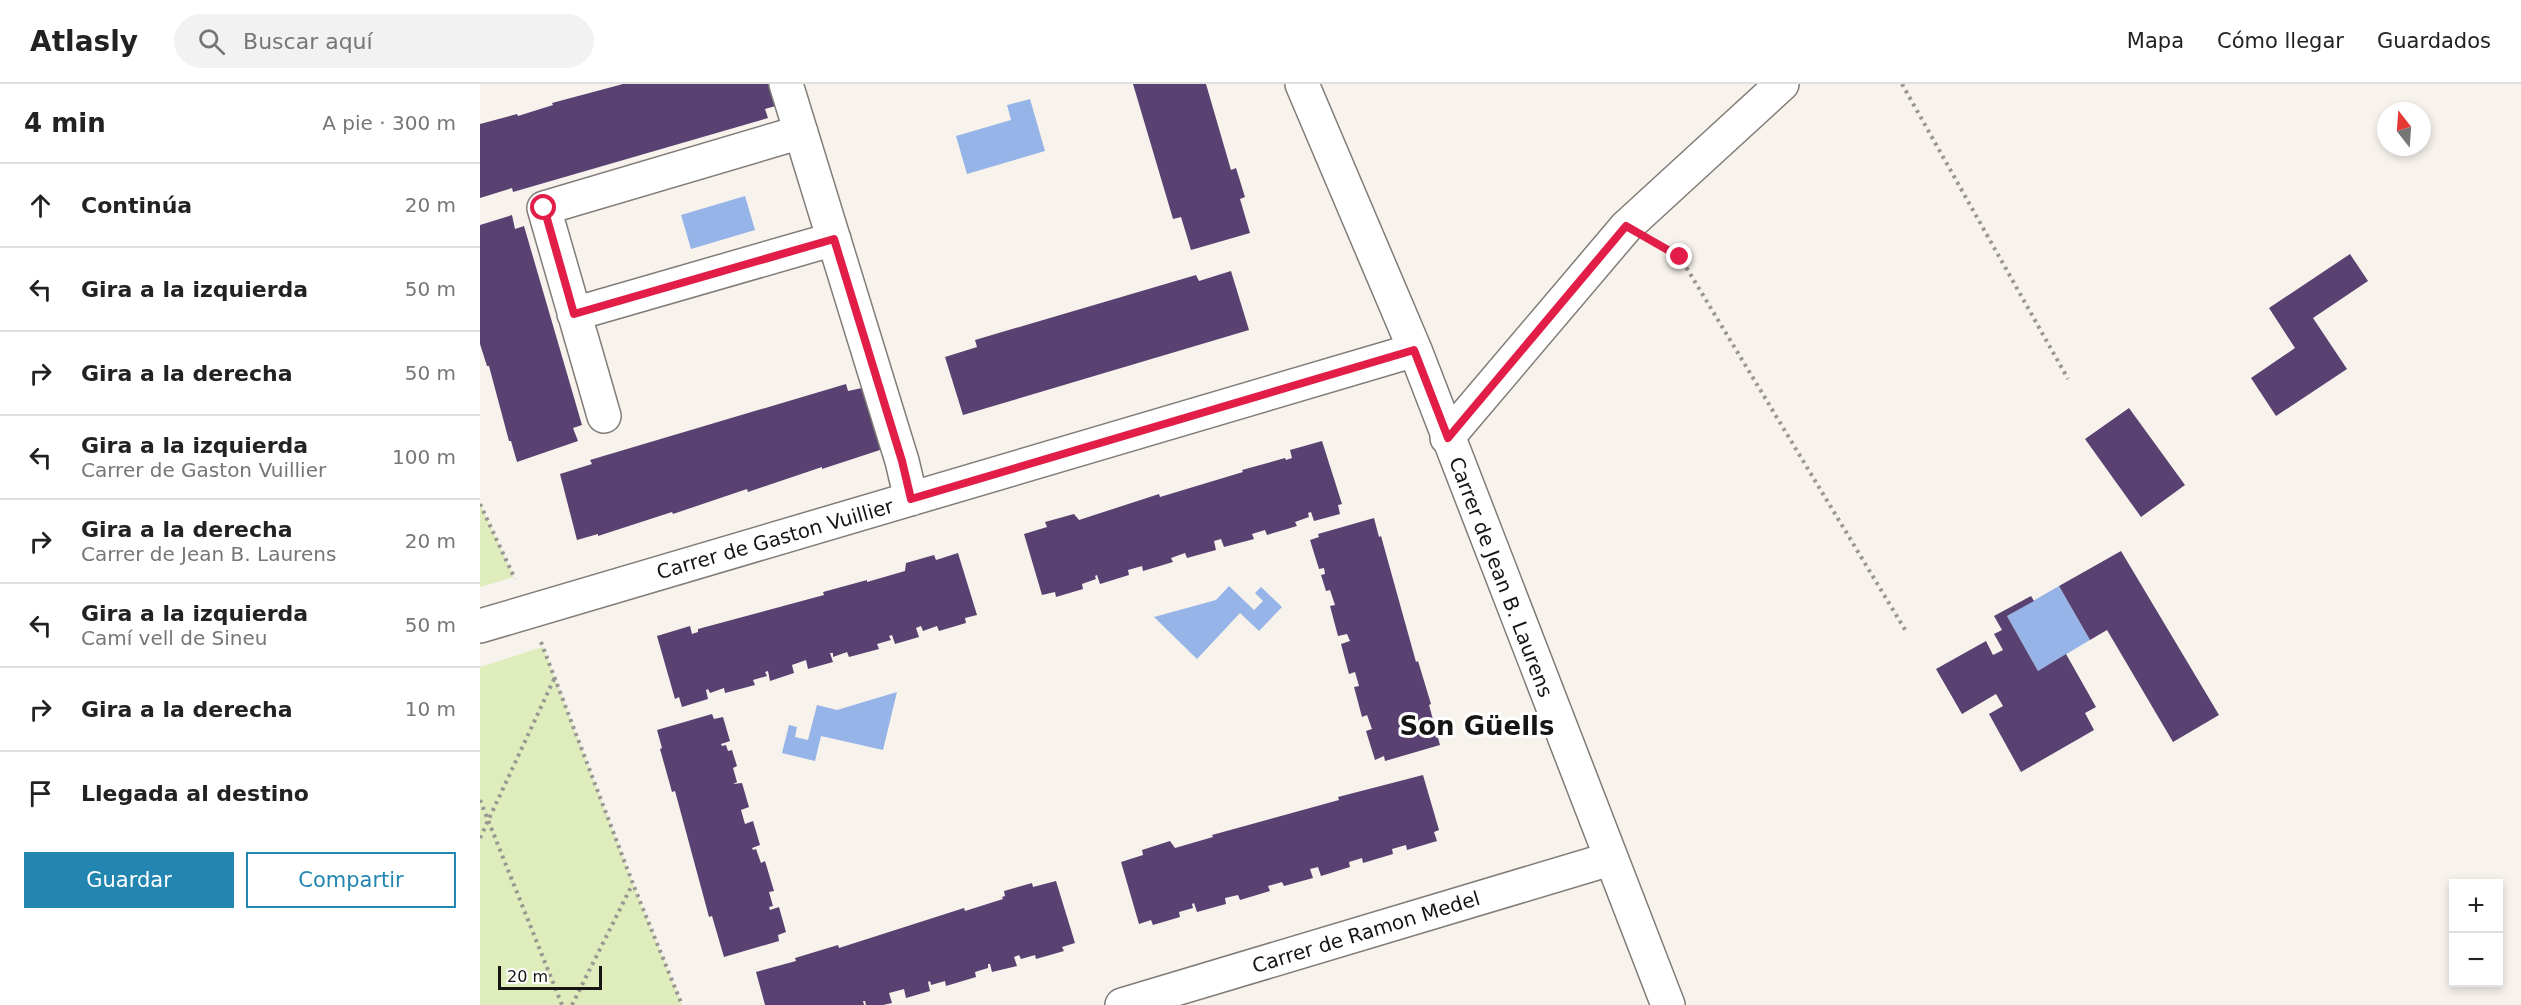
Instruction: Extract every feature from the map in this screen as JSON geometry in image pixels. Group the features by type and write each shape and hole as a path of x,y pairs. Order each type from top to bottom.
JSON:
{"street":[{"path":"786,84 902,461 911,499"},
{"name":"Carrer de Jean B. Laurens","path":"1302,84 1414,350 1668,1005"},
{"path":"1448,438 1626,226 1782,84"},
{"path":"604,417 544,208 801,132"},
{"path":"574,314 834,239"},
{"name":"Carrer de Gaston Vuillier","path":"480,626 1414,350"},
{"name":"Carrer de Ramon Medel","path":"1122,1005 1610,859"}],"path":[{"path":"1902,84 2068,379"},
{"path":"1626,226 1680,257 1907,633"},
{"path":"480,504 530,611 633,884 682,1005"},
{"path":"480,838 555,677"},
{"path":"480,800 562,1005"},
{"path":"572,1005 633,884"}],"green space":[{"path":"480,504 514,577 480,587"},
{"path":"543,647 633,884 682,1005 480,1005 480,667"}],"water":[{"path":"1030,99 1045,151 967,174 956,136 1011,120 1007,105"},
{"path":"745,196 755,230 691,249 681,215"},
{"path":"1229,586 1254,610 1263,601 1255,593 1261,587 1282,607 1259,631 1240,613 1197,659 1154,617 1216,600"},
{"path":"2059,586 2090,640 2038,671 2007,616"},
{"path":"897,692 883,750 821,736 815,761 782,753 789,725 797,727 795,737 808,740 817,705 837,710"}],"building":[{"path":"623,84 772,84 779,105 765,109 768,118 513,192 512,188 480,198 480,124 517,114 518,116 553,105 552,103"},
{"path":"1133,84 1206,84 1231,170 1236,168 1245,197 1240,199 1250,233 1191,250 1181,217 1173,219"},
{"path":"512,215 515,229 524,226 582,425 573,428 578,441 517,462 489,366 487,366 480,344 480,225"},
{"path":"2350,254 2368,281 2313,318 2347,369 2276,416 2251,378 2295,348 2269,308"},
{"path":"1231,271 1249,330 963,415 945,357 977,347 975,340 1196,275 1199,281"},
{"path":"846,384 848,391 862,388 883,449 748,492 747,489 673,514 672,512 598,536 598,534 577,540 560,474 592,464 590,460"},
{"path":"2129,408 2185,485 2141,517 2085,439"},
{"path":"1322,441 1342,504 1338,505 1340,514 1314,521 1311,512 1308,513 1309,517 1295,522 1297,526 1267,535 1265,530 1252,534 1254,539 1224,547 1221,539 1214,541 1216,550 1187,558 1185,553 1171,558 1173,562 1143,571 1142,566 1128,570 1129,575 1100,584 1097,575 1096,579 1082,584 1083,589 1056,597 1055,592 1042,595 1024,534 1047,527 1045,522 1074,514 1079,520 1159,494 1160,497 1243,472 1242,470 1292,458 1290,450"},
{"path":"1374,518 1416,662 1418,661 1431,704 1429,705 1440,745 1385,761 1384,756 1375,760 1366,731 1372,729 1367,715 1362,717 1354,687 1359,686 1355,672 1349,674 1341,644 1350,641 1347,634 1338,636 1330,606 1335,605 1330,590 1326,591 1321,575 1325,574 1324,568 1319,569 1310,540 1319,537 1318,534"},
{"path":"2121,551 2219,715 2173,742 2107,630 2090,640 2059,586"},
{"path":"958,553 977,615 965,618 966,623 939,631 937,626 923,631 921,626 916,628 919,637 895,644 892,635 889,636 891,640 877,644 879,649 849,657 847,652 833,657 833,653 830,653 833,662 808,669 806,660 792,665 794,673 770,681 768,671 765,672 767,676 753,680 755,685 725,693 724,688 710,693 708,689 706,690 708,699 682,707 679,697 675,699 657,636 690,626 692,634 698,632 698,629 824,595 823,592 905,571 906,563 934,555 936,560"},
{"path":"2031,596 2034,601 2007,616 2038,671 2066,654 2096,707 2085,713 2094,730 2021,772 1989,714 2003,706 1996,694 1962,714 1936,669 1986,641 1993,655 2003,650 1994,634 2002,630 1994,616"},
{"path":"712,714 714,719 723,717 730,741 721,744 726,745 728,751 732,750 737,766 733,768 737,782 733,784 742,783 749,807 741,810 745,824 753,821 760,845 752,848 756,849 761,863 765,861 774,891 769,892 773,906 769,907 770,910 779,907 786,932 778,935 779,941 724,957 712,916 709,917 675,791 672,792 657,730"},
{"path":"1423,775 1439,830 1434,832 1437,841 1407,850 1406,845 1392,849 1393,854 1363,863 1362,858 1349,862 1350,867 1321,876 1318,867 1310,869 1313,878 1284,886 1282,882 1268,886 1270,891 1240,900 1238,895 1225,898 1226,904 1197,912 1194,903 1193,908 1179,912 1180,917 1153,925 1151,920 1139,924 1121,862 1143,855 1142,850 1170,841 1175,848 1213,837 1212,835 1339,800 1338,797"},
{"path":"1056,881 1075,943 1062,947 1064,951 1036,959 1035,955 1021,959 1019,955 1014,957 1017,966 992,972 988,964 988,968 975,972 976,977 946,986 945,981 931,985 930,981 928,982 930,991 906,998 904,989 889,993 892,1003 883,1005 866,1005 863,1001 864,1005 765,1005 756,972 796,961 795,958 838,945 839,948 964,908 965,911 1003,899 1004,891 1032,883 1033,887"}],"district":[{"name":"Son Güells","path":"1477,726"}],"route":[{"path":"544,208 574,314 834,239 902,461 911,499 1414,350 1448,438 1626,226 1680,257"}]}
